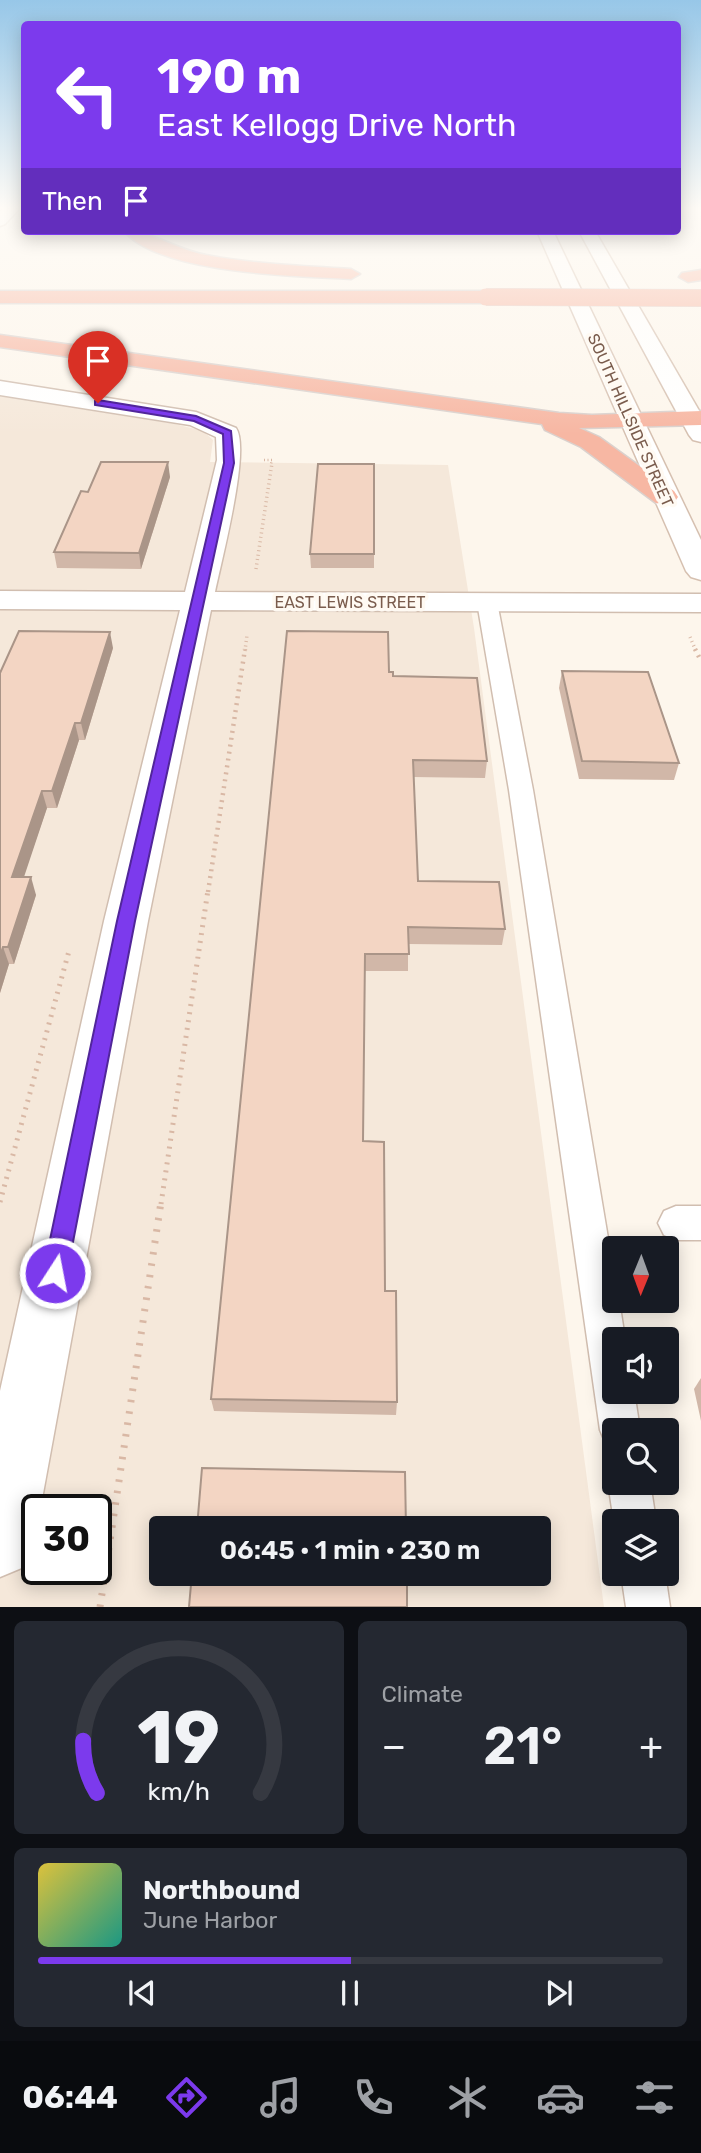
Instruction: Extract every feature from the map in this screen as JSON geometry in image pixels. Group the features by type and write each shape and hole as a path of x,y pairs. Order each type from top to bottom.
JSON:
{"highway":[{"path":"0,297 701,298"},
{"path":"0,341 510,414 592,422 632,420 698,423"},
{"path":"510,414 558,426 590,442 665,497"}],"street":[{"name":"SOUTH HILLSIDE STREET","path":"569,284 701,571"},
{"path":"618,284 698,423"},
{"path":"0,388 196,419 242,446 229,463 126,921 0,1543"},
{"name":"EAST LEWIS STREET","path":"0,600 701,603"}],"lane":[{"path":"487,602 521,790 604,1327"},
{"path":"645,1586 649,1607"}],"path":[{"path":"242,446 272,460 255,580"},
{"path":"100,1607 248,629"}],"shaded area":[{"path":"0,396 175,424 203,431 213,440 210,462 448,465 474,628 604,1607 0,1607"}],"building":[{"path":"101,462 168,462 139,553 54,552 81,491 88,492"},
{"path":"318,464 374,464 374,554 310,554"},
{"path":"19,631 110,632 81,723 75,723 52,791 42,791 12,877 31,877 8,947 3,947 0,956 0,673"},
{"path":"287,631 388,632 389,672 393,672 393,676 477,678 487,761 413,760 418,881 499,882 505,929 408,927 409,954 365,954 363,1141 384,1142 385,1291 396,1291 397,1402 211,1399"},
{"path":"562,671 648,672 679,763 582,761"},
{"path":"202,1468 405,1472 406,1516 198,1516"},
{"path":"191,1586 407,1586 407,1607 189,1607"}],"route":[{"path":"55,1273 126,921 229,463 228,433 196,419 98,403"}]}
